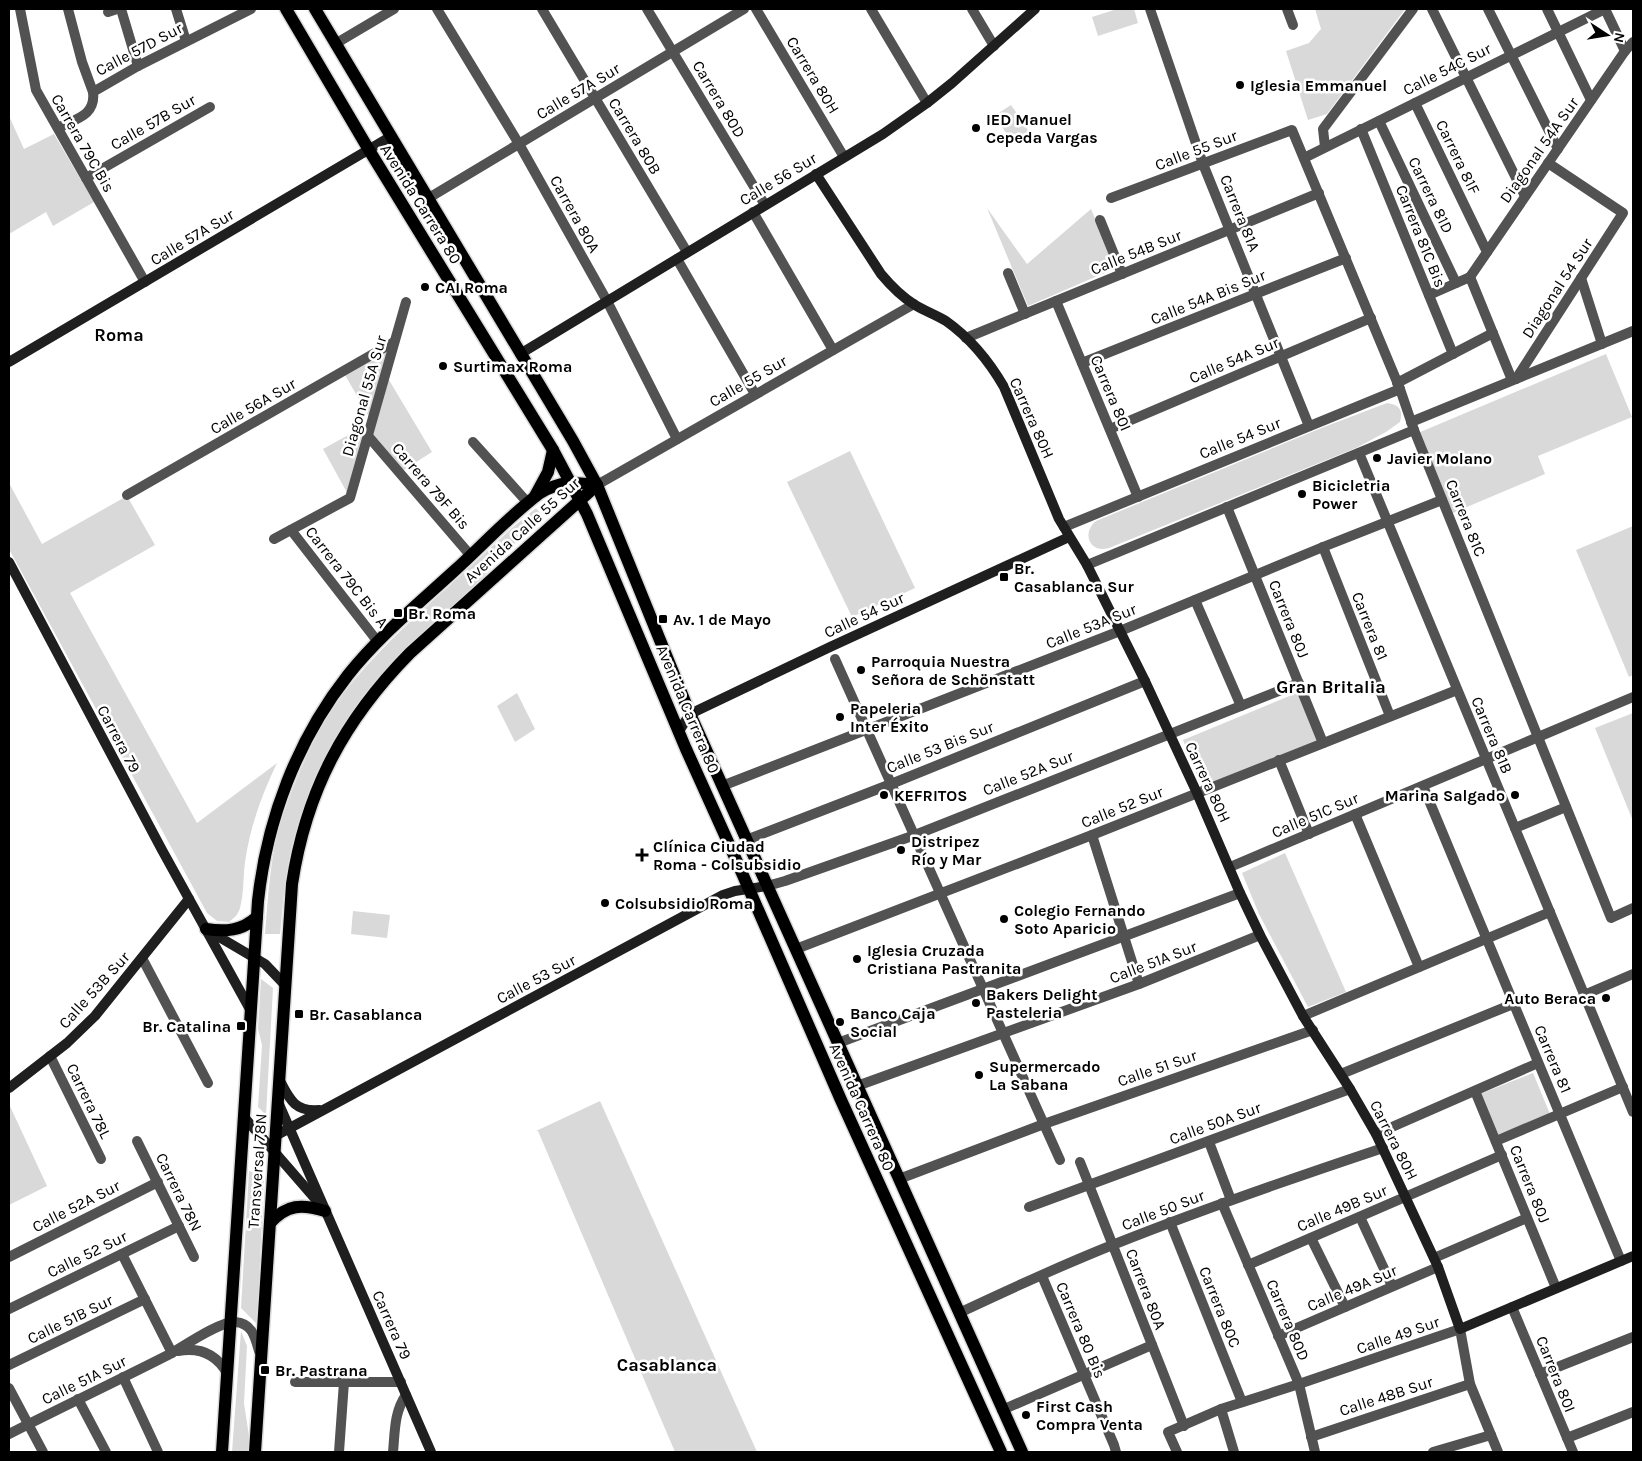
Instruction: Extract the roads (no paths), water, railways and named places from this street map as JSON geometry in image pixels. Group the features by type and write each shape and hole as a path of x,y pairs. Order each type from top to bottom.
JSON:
{"main road":[{"name":"Avenida Carrera 80","path":"286,9 369,150 553,450 593,526 678,731 884,1196 1001,1452"},
{"name":"Avenida Carrera 80","path":"314,9 573,441 597,485 690,714 838,1043 904,1177 959,1312 1022,1452"},
{"path":"531,501 548,472 553,450"},
{"name":"Avenida Calle 55 Sur","path":"254,957 260,881 266,846 273,821 286,783 323,710 349,674 378,642 531,501 548,488 571,482 597,485"},
{"name":"Avenida Calle 55 Sur","path":"285,985 292,884 301,841 320,782 349,728 381,683 410,653 597,485"},
{"path":"206,929 235,930 245,926 257,917"},
{"name":"Transversal 78N","path":"222,1452 254,957"},
{"name":"Transversal 78N","path":"256,1452 285,985"},
{"path":"877,1179 904,1177"},
{"path":"884,1196 904,1177"},
{"path":"270,1223 284,1211 293,1208 307,1206 325,1211"},
{"path":"971,1386 988,1379"}],"street":[{"name":"Carrera 79C Bis","path":"20,9 36,90 145,282"},
{"path":"68,9 82,62 93,92"},
{"path":"121,9 138,66"},
{"path":"176,9 186,41"},
{"name":"Calle 57D Sur","path":"58,128 89,112 93,106 93,92 186,41 230,13 251,9"},
{"path":"335,44 394,9"},
{"name":"Carrera 80A","path":"437,9 519,144 607,301 677,439"},
{"name":"Carrera 80B","path":"542,9 687,252"},
{"name":"Carrera 80D","path":"648,9 765,205"},
{"name":"Calle 57A Sur","path":"427,199 744,9"},
{"name":"Carrera 80H","path":"756,9 844,157"},
{"path":"871,9 927,103"},
{"path":"972,9 994,46"},
{"name":"Calle 56 Sur","path":"520,354 883,134 952,83 1035,9"},
{"name":"Carrera 81A","path":"1150,9 1203,164 1309,426"},
{"path":"1287,9 1293,25"},
{"path":"1325,147 1323,129 1413,9"},
{"path":"1432,9 1525,196"},
{"path":"1488,9 1558,149"},
{"path":"1547,9 1592,100"},
{"path":"1605,9 1625,51"},
{"name":"Calle 54C Sur","path":"1304,158 1605,9"},
{"name":"Diagonal 54A Sur","path":"1470,277 1633,42"},
{"name":"Carrera 81F","path":"1415,102 1487,252"},
{"name":"Calle 57B Sur","path":"86,178 210,107"},
{"name":"Carrera 81D","path":"1378,121 1456,283"},
{"name":"Carrera 81C Bis","path":"1361,129 1453,354"},
{"name":"Calle 55 Sur","path":"1111,198 1292,130"},
{"name":"Carrera 81C","path":"1292,130 1399,386 1412,426 1611,918 1633,908"},
{"name":"Calle 57A Sur","path":"9,362 390,137"},
{"name":"Diagonal 54 Sur","path":"1514,380 1623,213 1548,162"},
{"name":"Carrera 80H","path":"816,174 881,274 892,287 914,304 944,320 966,338 993,369 1004,387 1064,527 1087,565 1145,681 1198,793 1240,893 1260,935 1303,1016 1341,1074 1383,1148 1436,1263 1460,1329 1470,1384 1498,1452"},
{"name":"Calle 54B Sur","path":"966,338 1319,193"},
{"path":"753,212 833,350"},
{"path":"1100,220 1122,274"},
{"path":"676,258 755,394"},
{"name":"Calle 54A Bis Sur","path":"1082,363 1346,258"},
{"path":"1008,273 1025,314"},
{"path":"1429,295 1470,277 1514,380"},
{"path":"1581,278 1602,344"},
{"name":"Carrera 80I","path":"1056,301 1138,496"},
{"name":"Diagonal 55A Sur","path":"291,530 350,498 406,302"},
{"name":"Calle 55 Sur","path":"597,485 914,304"},
{"name":"Calle 54A Sur","path":"1110,429 1371,318"},
{"path":"1087,565 1359,453 1412,426 1514,380 1633,331"},
{"name":"Calle 54 Sur","path":"1064,527 1309,426 1399,386 1493,333"},
{"name":"Calle 56A Sur","path":"127,495 394,342"},
{"name":"Carrera 79F Bis","path":"368,436 471,556"},
{"path":"473,442 531,501"},
{"name":"Carrera 81B","path":"1359,453 1623,1088 1631,1099 1633,1112"},
{"name":"Calle 53A Sur","path":"722,786 1120,631 1442,500"},
{"name":"Carrera 80J","path":"1227,508 1323,743"},
{"path":"274,539 291,530"},
{"name":"Carrera 79C Bis A","path":"291,530 378,642"},
{"name":"Calle 54 Sur","path":"678,731 690,714 1070,536"},
{"name":"Carrera 81","path":"1323,547 1390,716"},
{"name":"Carrera 79","path":"10,568 251,1011"},
{"path":"1195,600 1241,706"},
{"path":"835,658 1060,1160"},
{"name":"Calle 53 Bis Sur","path":"746,840 891,784 1145,681"},
{"name":"Calle 52A Sur","path":"767,886 915,835 1298,683"},
{"name":"Calle 52 Sur","path":"796,949 1092,835 1457,690"},
{"name":"Calle 51C Sur","path":"1230,867 1633,697"},
{"path":"1279,760 1309,834"},
{"name":"Carrera 81","path":"1423,786 1621,1261"},
{"path":"1515,828 1566,807"},
{"path":"1356,814 1419,967"},
{"path":"1092,835 1139,984"},
{"name":"Calle 53 Sur","path":"275,1136 723,895 730,892 767,886"},
{"path":"838,1043 1240,893"},
{"name":"Calle 53B Sur","path":"9,1088 67,1043 95,1016 189,899"},
{"path":"1303,1016 1550,912"},
{"path":"206,929 270,968 285,985"},
{"name":"Calle 51A Sur","path":"858,1086 1139,984 1260,935"},
{"path":"142,958 208,1083"},
{"path":"1584,994 1633,974"},
{"path":"1341,1074 1513,1004"},
{"name":"Calle 51 Sur","path":"904,1177 1044,1124 1313,1030"},
{"name":"Carrera 78L","path":"50,1056 100,1159"},
{"path":"1376,1134 1538,1063"},
{"path":"279,1078 286,1094 295,1105 305,1110 322,1110"},
{"path":"1496,1141 1623,1088"},
{"name":"Calle 50A Sur","path":"1029,1208 1350,1089"},
{"name":"Carrera 80J","path":"1475,1091 1556,1288"},
{"name":"Carrera 79","path":"278,1101 431,1452"},
{"name":"Carrera 79","path":"244,1117 325,1211"},
{"name":"Carrera 78N","path":"137,1141 194,1257"},
{"name":"Carrera 80D","path":"1209,1142 1226,1201 1248,1265 1299,1384 1315,1452"},
{"name":"Calle 50 Sur","path":"959,1312 1170,1222 1383,1148"},
{"name":"Calle 49B Sur","path":"1248,1265 1502,1155"},
{"name":"Carrera 80A","path":"1080,1162 1184,1426"},
{"name":"Calle 52A Sur","path":"9,1257 158,1182"},
{"path":"1360,1217 1392,1286"},
{"name":"Calle 49A Sur","path":"1278,1336 1392,1286 1527,1218"},
{"name":"Carrera 80C","path":"1170,1222 1242,1402"},
{"name":"Calle 52 Sur","path":"9,1309 179,1226"},
{"path":"1311,1238 1345,1307"},
{"path":"122,1254 172,1353"},
{"name":"Calle 49 Sur","path":"1177,1452 1168,1432 1221,1409 1460,1329 1633,1256"},
{"name":"Carrera 80 Bis","path":"1042,1276 1116,1452"},
{"name":"Calle 51B Sur","path":"9,1365 145,1299"},
{"name":"Carrera 80I","path":"1512,1307 1572,1452"},
{"path":"230,1322 240,1323 250,1328 256,1339 261,1359"},
{"name":"Calle 51A Sur","path":"9,1434 172,1353 201,1335 230,1322"},
{"path":"1540,1374 1633,1337"},
{"path":"1002,1410 1152,1345"},
{"name":"Calle 51A Sur","path":"172,1353 186,1349 201,1351 214,1357 227,1373"},
{"path":"123,1377 158,1452"},
{"path":"296,1382 400,1382"},
{"path":"339,1452 344,1382"},
{"name":"Calle 48B Sur","path":"1311,1437 1470,1384"},
{"path":"9,1388 43,1452"},
{"path":"393,1452 396,1415 399,1405 406,1395"},
{"path":"78,1399 106,1452"},
{"path":"1221,1409 1234,1452"},
{"path":"1567,1438 1633,1412"},
{"path":"1433,1452 1491,1435"}],"place":[{"name":"Iglesia Emmanuel","path":"1240,85"},
{"name":"IED Manuel Cepeda Vargas","path":"976,128"},
{"name":"CAI Roma","path":"425,287"},
{"name":"Surtimax Roma","path":"443,366"},
{"name":"Javier Molano","path":"1377,458"},
{"name":"Bicicletria Power","path":"1302,494"},
{"name":"Br. Casablanca Sur","path":"1004,577"},
{"name":"Br. Roma","path":"398,613"},
{"name":"Av. 1 de Mayo","path":"663,619"},
{"name":"Parroquia Nuestra Señora de Schönstatt","path":"861,670"},
{"name":"Papeleria Inter Éxito","path":"840,717"},
{"name":"KEFRITOS","path":"884,795"},
{"name":"Marina Salgado","path":"1515,795"},
{"name":"Distripez Río y Mar","path":"901,850"},
{"name":"Clínica Ciudad Roma - Colsubsidio","path":"642,855"},
{"name":"Colsubsidio Roma","path":"605,903"},
{"name":"Colegio Fernando Soto Aparicio","path":"1004,919"},
{"name":"Iglesia Cruzada Cristiana Pastranita","path":"857,959"},
{"name":"Auto Beraca","path":"1606,998"},
{"name":"Bakers Delight Pasteleria","path":"976,1003"},
{"name":"Br. Casablanca","path":"299,1014"},
{"name":"Banco Caja Social","path":"840,1022"},
{"name":"Br. Catalina","path":"241,1026"},
{"name":"Supermercado La Sabana","path":"979,1075"},
{"name":"Br. Pastrana","path":"265,1370"},
{"name":"First Cash Compra Venta","path":"1026,1415"}],"district":[{"name":"Roma","path":"119,335"},
{"name":"Gran Britalia","path":"1331,687"},
{"name":"Casablanca","path":"667,1365"}]}
